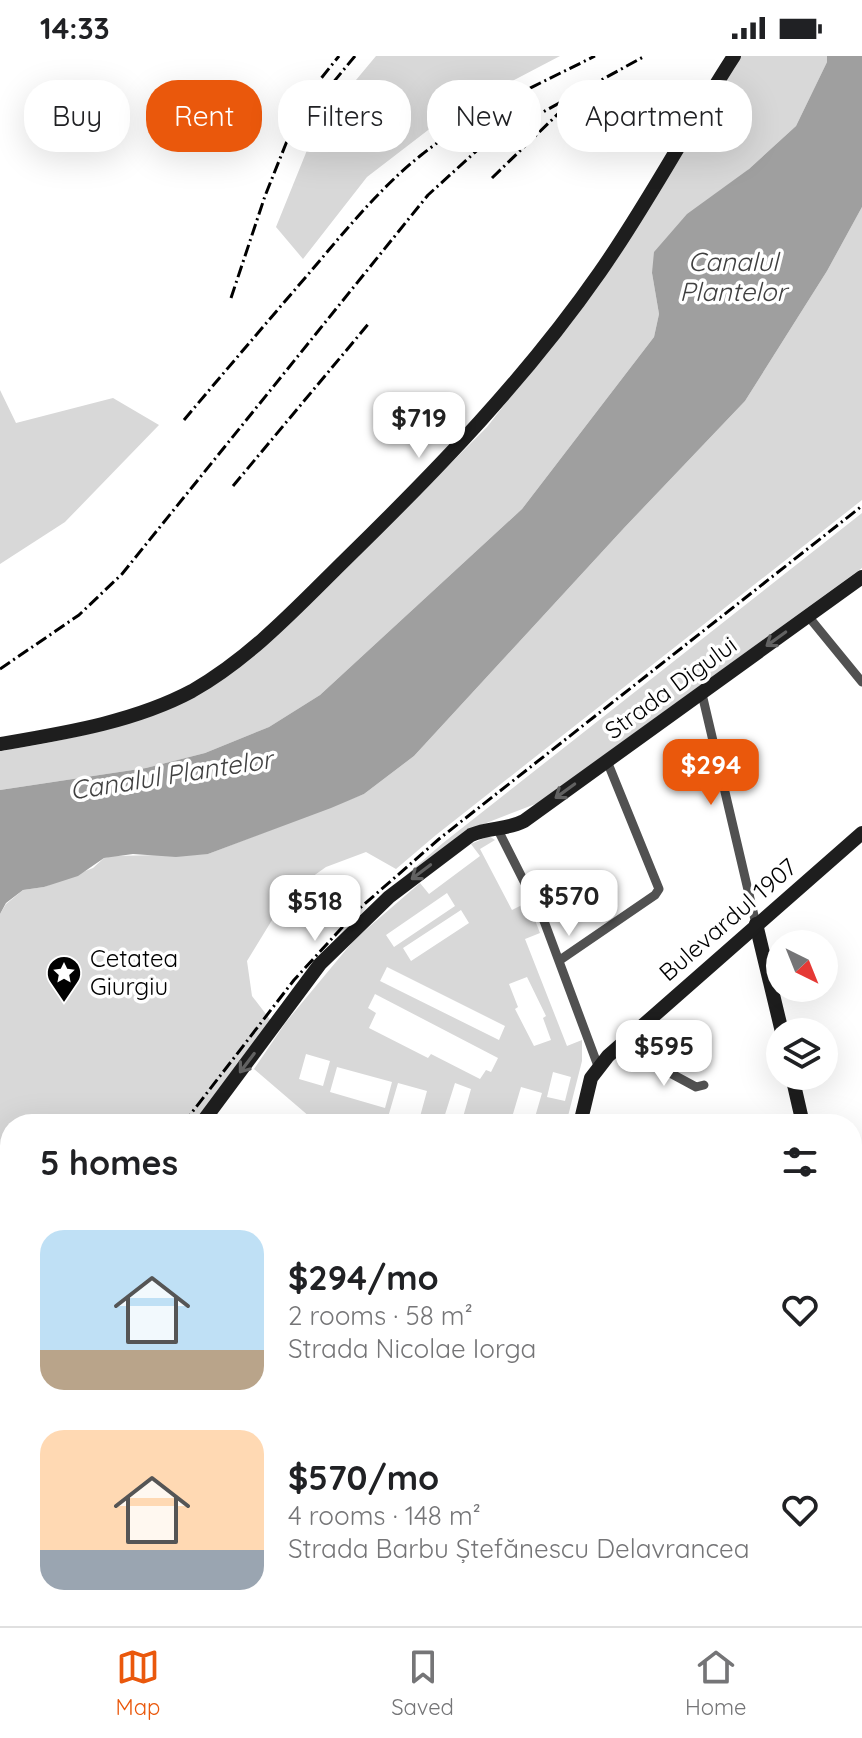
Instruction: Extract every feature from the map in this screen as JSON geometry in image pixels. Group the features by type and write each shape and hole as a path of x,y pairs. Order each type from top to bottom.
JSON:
{"main road":[{"path":"0,744 148,710 190,691 225,670 266,638 480,425 540,351 608,260 734,56"},
{"name":"Strada Digului","path":"208,1114 320,964 389,897 471,835 524,821 862,577"},
{"name":"Bulevardul 1907","path":"582,1114 586,1091 598,1066 862,833"},
{"path":"756,924 779,1018"},
{"path":"795,1090 801,1114"}],"street":[{"path":"808,616 862,682"},
{"path":"702,694 756,924"},
{"path":"560,960 658,892 607,761"},
{"path":"497,828 534,899 560,960 598,1066"},
{"path":"623,1041 659,1067 696,1087 704,1085"}],"shaded area":[{"path":"376,56 560,56 514,80 427,80 427,131 411,143 411,80 356,80"},
{"path":"740,56 827,56 827,62 796,126 749,169 652,273 659,314 654,337 522,509 320,695 269,727 205,753 146,768 0,790 0,751 96,732 142,718 187,699 448,466 487,427 614,264 682,152 752,152 752,80 725,80"},
{"path":"306,152 400,152 367,177 303,259 276,227"},
{"path":"862,207 862,500 396,869 366,852 326,867 288,894 247,961 252,996 272,1022 202,1114 0,1114 0,914 6,904 23,890 44,887 93,868 104,858 208,854 364,794 414,756 745,401 827,271"},
{"path":"0,390 16,423 113,398 159,425 65,522 0,564"},
{"path":"862,513 862,568 538,803 476,827 405,876 443,843"},
{"path":"489,836 495,840 480,849 512,910 528,902 540,933 525,939 567,1046 582,1040 582,1061 569,1114 536,1114 542,1093 521,1087 513,1114 464,1114 471,1089 455,1083 445,1114 421,1114 427,1091 398,1083 389,1114 306,1114 254,1069 286,1022 355,939 420,883 429,894 480,856 471,844","holes":["447,893 455,906 394,947 386,935","461,910 469,923 411,961 403,948","387,967 505,1026 499,1040 380,981","527,977 546,1016 543,1018 551,1040 534,1046 515,1009 518,1007 509,984","375,994 498,1058 491,1072 486,1070 480,1079 431,1054 428,1058 369,1028 376,1013 368,1008","306,1054 330,1061 323,1086 299,1079","337,1067 392,1082 385,1108 330,1092","553,1072 571,1077 565,1101 547,1097"]}],"water":[{"name":"Canalul Plantelor","path":"827,56 862,56 862,207 827,271 745,401 414,756 364,794 331,808 208,854 176,857 133,854 104,858 78,876 23,890 6,903 0,914 0,790 146,768 205,753 269,727 320,695 522,509 654,337 659,314 652,273 654,252 687,214 749,169 796,126 827,62"}],"railway":[{"path":"320,80 339,56"},
{"path":"231,298 289,136 355,56"},
{"path":"184,420 376,196 405,169 440,141 482,114 595,56"},
{"path":"0,669 79,615 122,574 428,195 483,145 645,56"},
{"path":"492,178 557,115"},
{"path":"233,486 370,322"},
{"path":"191,1114 294,980 360,908 439,839 862,506"}],"place":[{"name":"Cetatea Giurgiu","path":"64,1004"}]}
